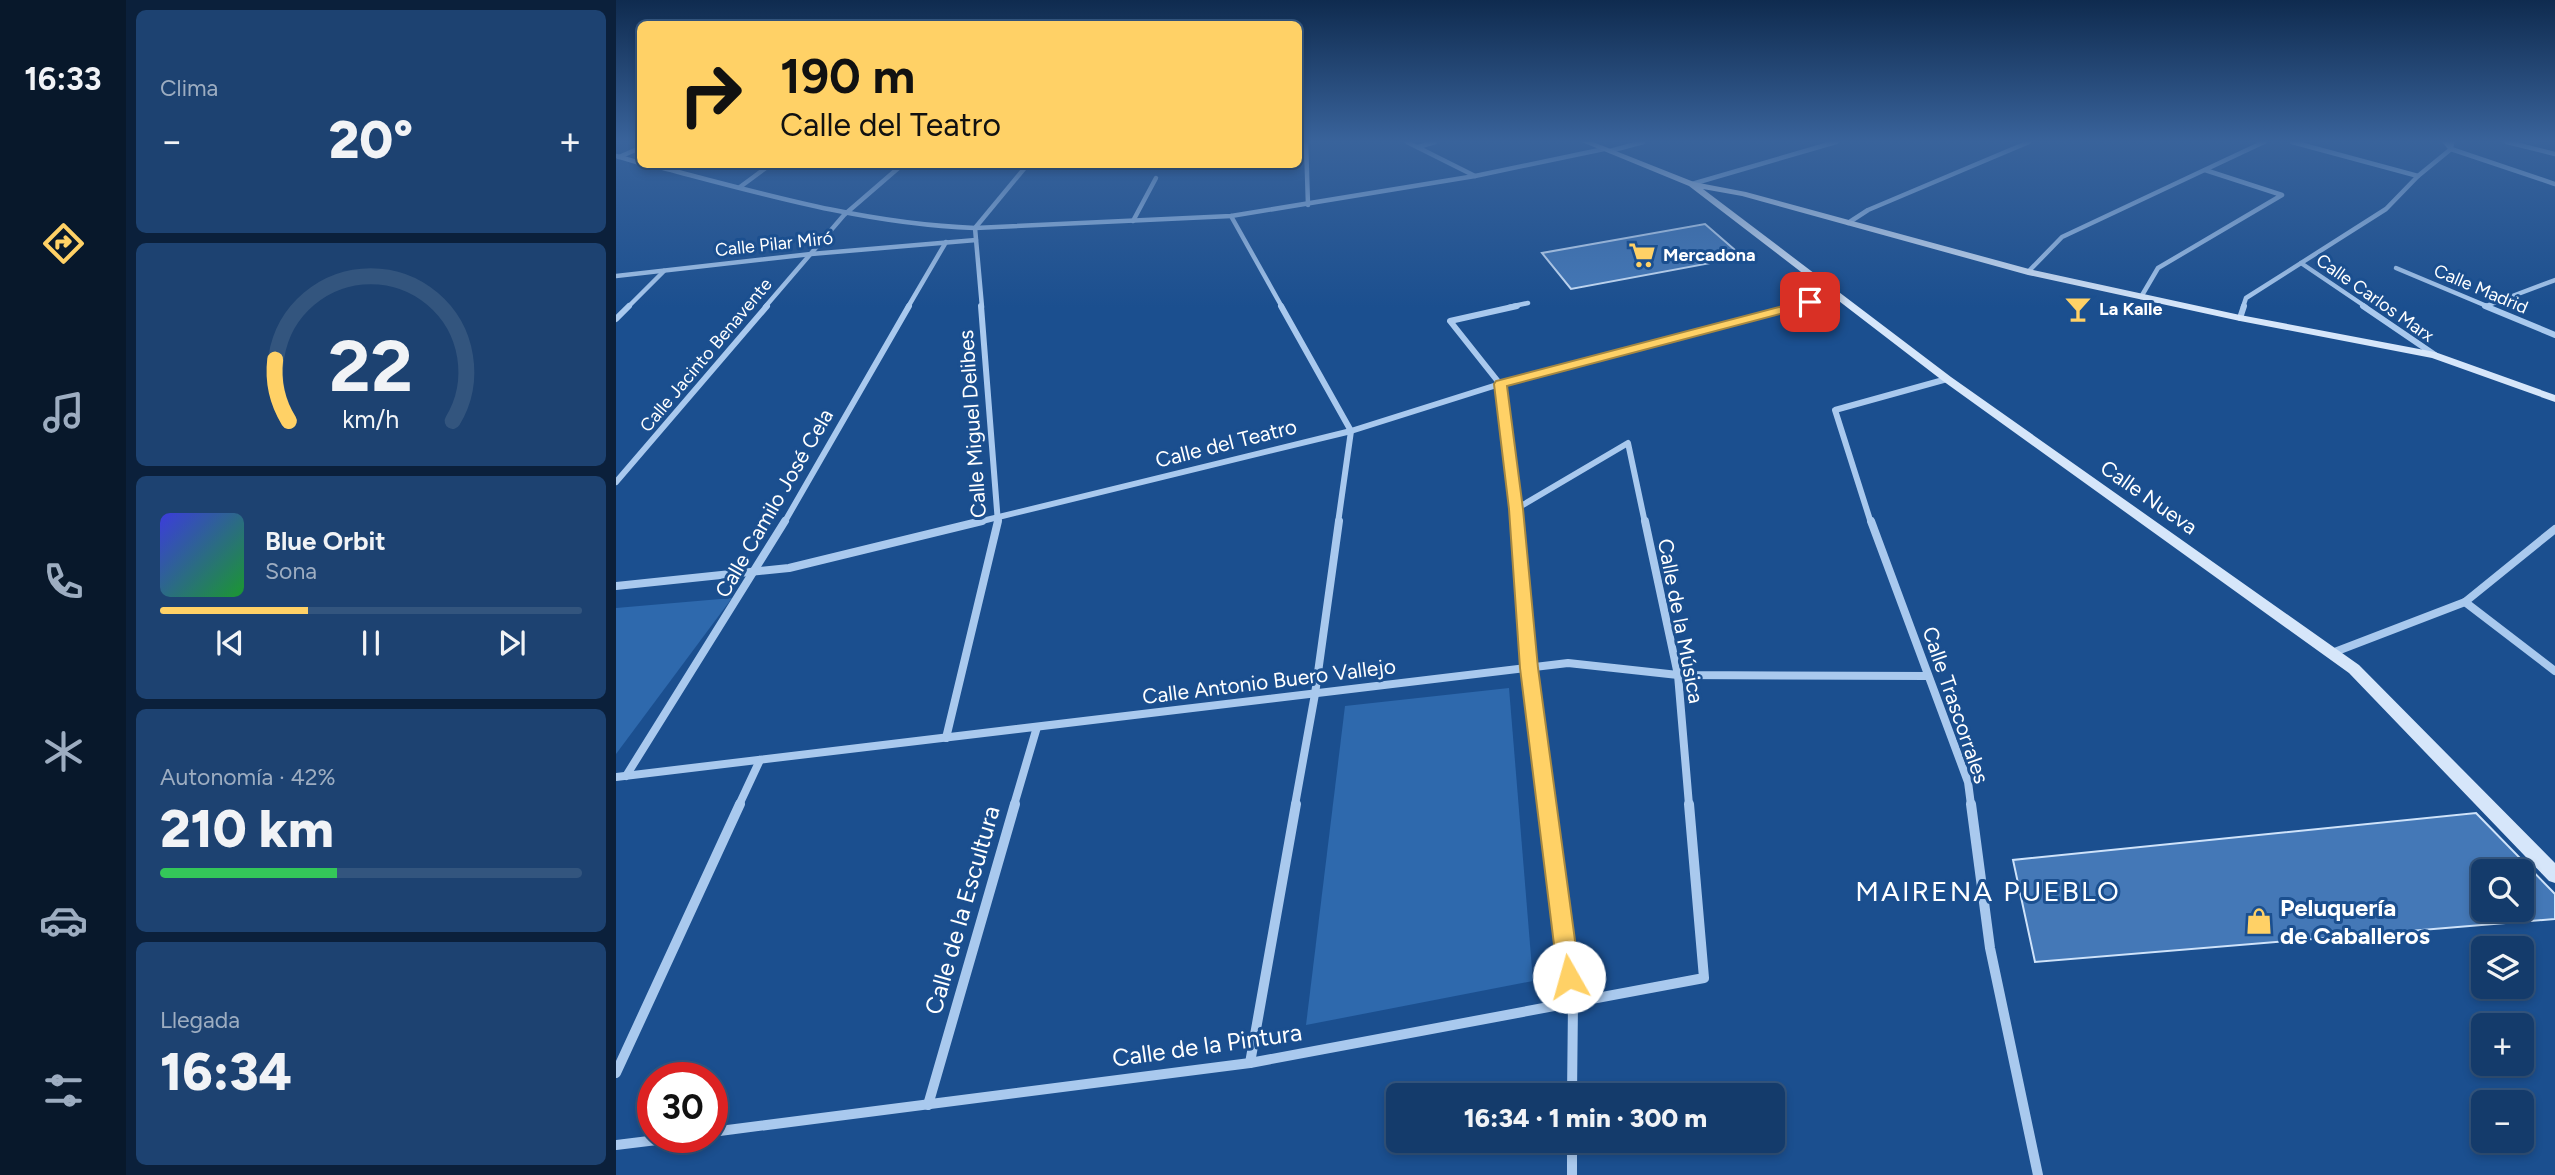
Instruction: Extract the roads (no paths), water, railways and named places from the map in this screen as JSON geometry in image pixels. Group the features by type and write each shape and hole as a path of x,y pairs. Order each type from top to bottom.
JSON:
{"street":[{"path":"777,197 844,215 975,228 1231,216 1355,197"},
{"name":"Calle Jacinto Benavente","path":"616,482 844,215 865,197"},
{"path":"975,228 1001,197"},
{"path":"1133,221 1146,197"},
{"path":"1308,197 1308,205"},
{"name":"Calle Nueva","path":"1709,197 1947,379 2354,669 2555,875"},
{"path":"1714,201 1720,197"},
{"path":"1751,197 2028,272 2240,318 2434,355 2555,399"},
{"path":"1847,223 1868,210 1899,197"},
{"path":"2028,272 2062,237 2147,197"},
{"path":"2141,297 2158,268 2279,197"},
{"path":"2240,318 2246,298 2386,209 2398,197"},
{"path":"1231,216 1351,431 1315,694 1250,1063"},
{"name":"Calle Miguel Delibes","path":"946,738 999,517 975,228"},
{"name":"Calle Pilar Miró","path":"616,276 811,254 976,240"},
{"name":"Calle Camilo José Cela","path":"626,776 756,572 946,242"},
{"name":"Calle Carlos Marx","path":"2301,263 2434,355"},
{"name":"Calle Madrid","path":"2396,268 2555,335"},
{"path":"616,319 664,271"},
{"path":"2486,306 2555,280"},
{"name":"Calle del Teatro","path":"616,586 789,568 1351,431 1500,384 1836,295"},
{"path":"1528,303 1450,321 1500,384 1516,509 1529,668 1573,1003 1572,1083"},
{"name":"Calle Trascorrales","path":"1947,379 1835,410 1864,503 1968,782 1990,948 2038,1175"},
{"name":"Calle de la Música","path":"1516,509 1628,443 1678,675 1704,978"},
{"path":"2332,653 2465,602 2555,529"},
{"path":"2465,602 2555,671"},
{"name":"Calle Antonio Buero Vallejo","path":"616,778 1568,663 1678,675 1928,676"},
{"name":"Calle de la Escultura","path":"928,1105 1037,727"},
{"path":"616,1073 760,760"},
{"name":"Calle de la Pintura","path":"728,1130 1250,1063 1704,978"},
{"path":"616,1145 637,1142"},
{"path":"1572,1153 1572,1175"}],"place":[{"name":"Mercadona","path":"1642,255"},
{"name":"La Kalle","path":"2078,309"},
{"name":"Peluquería de Caballeros","path":"2259,921"}],"district":[{"name":"MAIRENA PUEBLO","path":"1988,891"}]}
